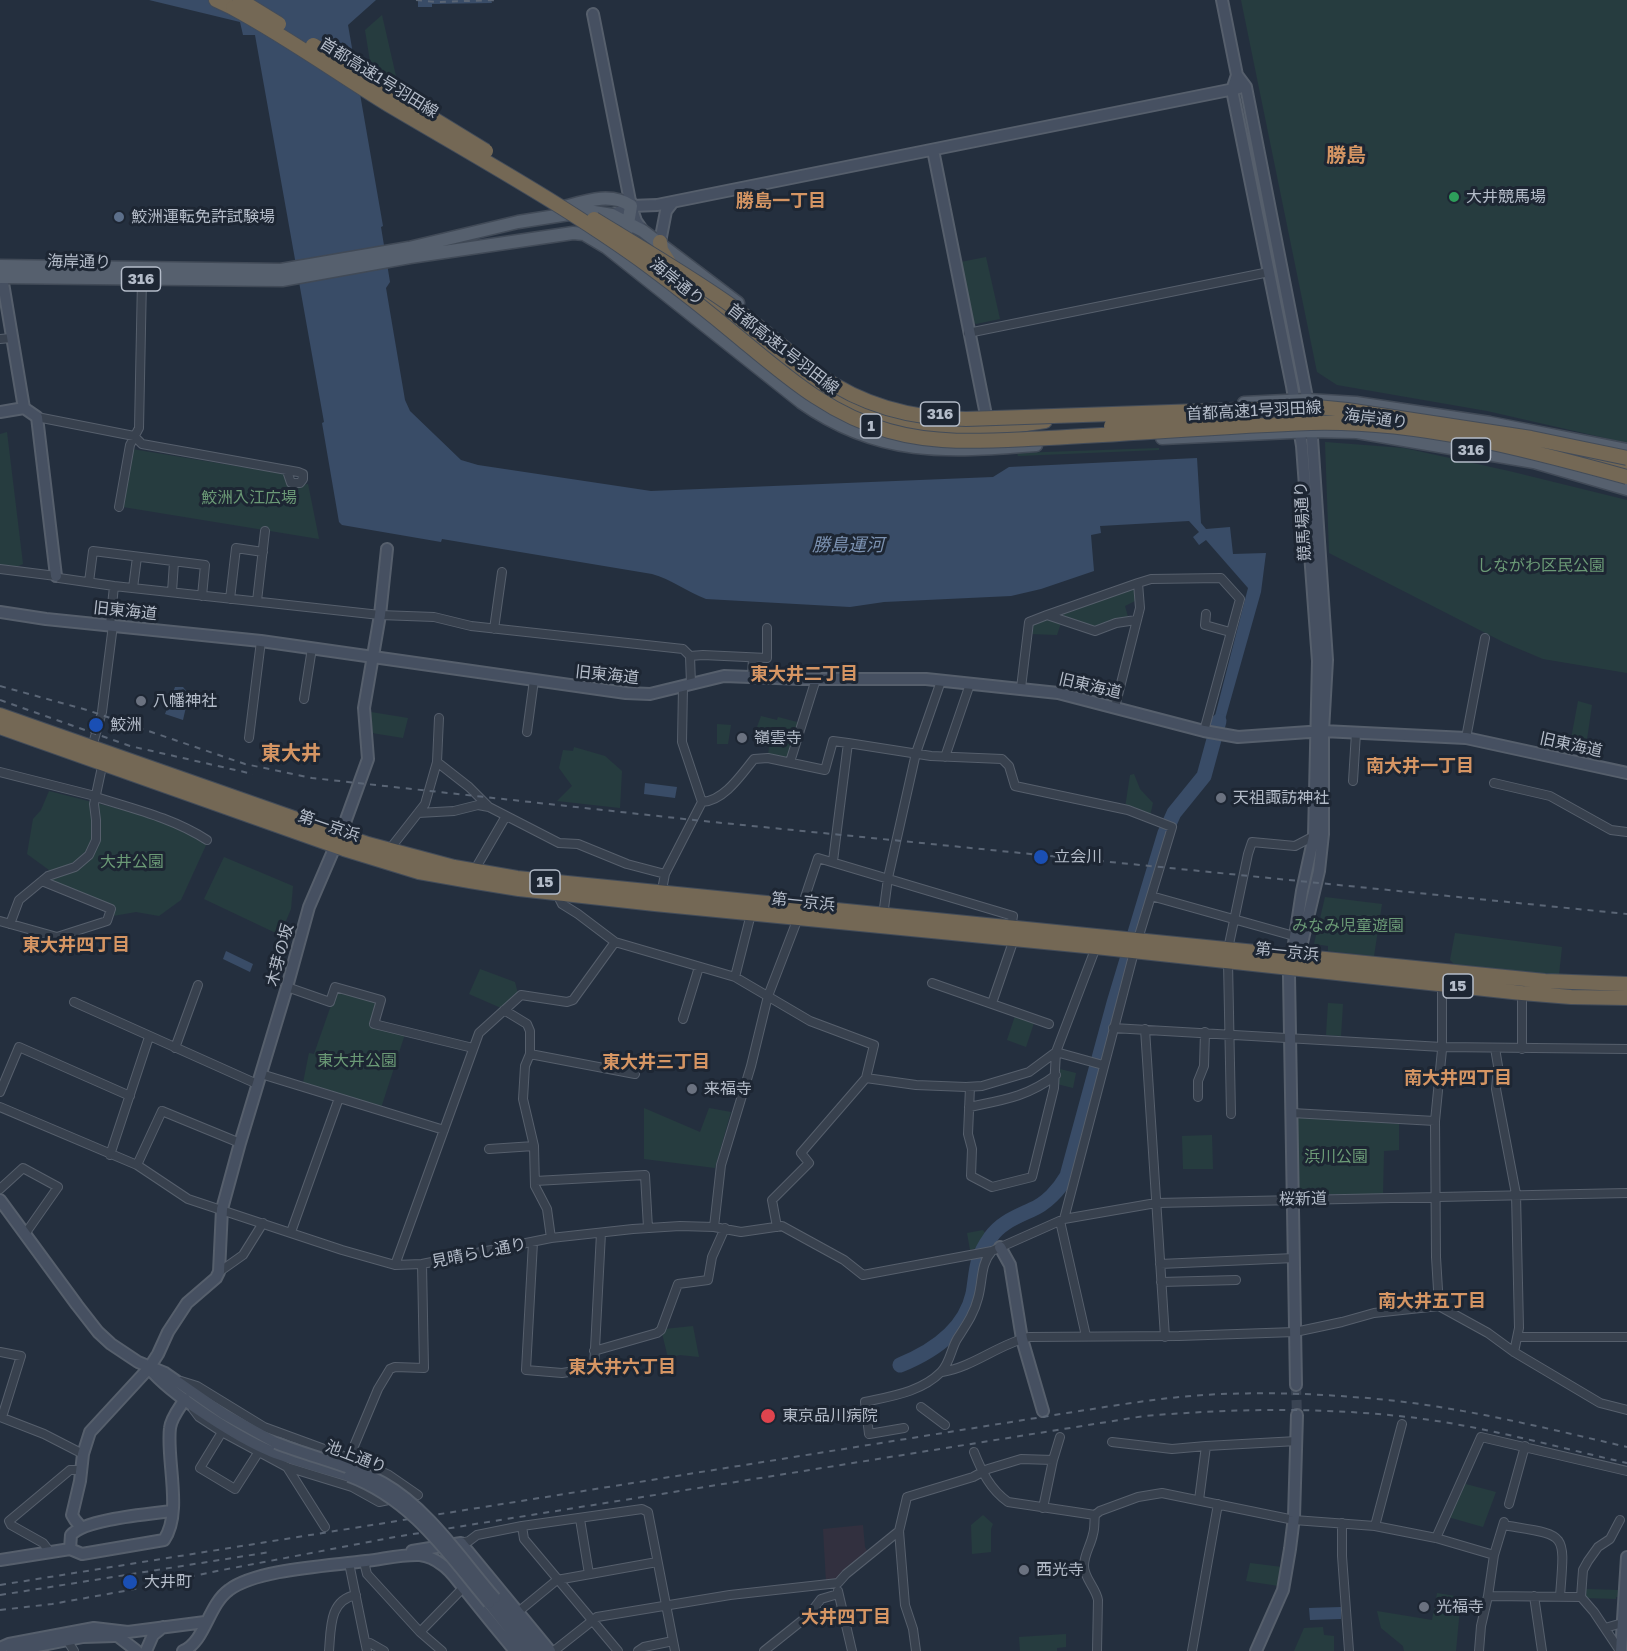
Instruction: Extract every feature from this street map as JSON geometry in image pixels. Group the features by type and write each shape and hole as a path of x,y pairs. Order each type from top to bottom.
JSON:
{"highway":[{"name":"首都高速1号羽田線","path":"216,0 272,29 385,102 575,217 667,279 808,393 828,406 868,425 909,436 964,441 1163,433 1308,423 1360,424 1485,442 1627,477"},
{"name":"首都高速1号羽田線","path":"240,0 705,288 748,318 820,376 856,396 886,408 931,418 966,419 1317,407 1532,438 1627,458"},
{"path":"660,242 665,258 674,271 690,285 813,385 867,413 897,422 947,430 1011,426 1067,417"},
{"path":"975,449 986,438 1037,430 1248,418 1328,418 1360,424"},
{"path":"1486,432 1627,467"},
{"name":"第一京浜","path":"0,715 92,747 419,872 507,887 661,898 751,914 883,916 1096,947 1130,946"},
{"name":"第一京浜","path":"0,727 337,840 474,871 661,898 1228,956 1293,960 1443,978 1522,993 1627,998"},
{"name":"第一京浜","path":"1443,978 1627,984"}],"main road":[{"path":"518,222 560,208 601,199 622,200 631,206 627,255 658,280 669,296"},
{"name":"海岸通り","path":"396,256 518,222 582,212 600,212 628,222 660,242 812,363 840,382 873,398 919,412 986,415 1307,400 1356,403 1490,423 1627,450"},
{"name":"海岸通り","path":"1,273 142,279 282,275 396,256 573,233 584,234 606,247 823,417 861,436 896,445 921,449 975,449 1070,442 1306,431 1357,432 1534,462 1627,489"},
{"name":"海岸通り","path":"1,273 282,275"}],"street":[{"name":"競馬場通り","path":"1222,0 1237,75 1246,87 1307,400 1306,431 1324,820 1322,854 1304,933 1293,960"},
{"path":"593,14 631,206 636,221 644,231"},
{"name":"競馬場通り","path":"1237,75 1232,90 1294,400 1306,431"},
{"path":"573,233 631,206 673,202 1246,87"},
{"path":"933,150 986,415"},
{"path":"660,242 666,211 673,202"},
{"path":"968,333 1269,272"},
{"path":"1,273 5,338 24,408 37,417 134,436 142,444 287,471"},
{"path":"119,507 130,445 139,428 142,279"},
{"path":"0,412 24,408"},
{"path":"37,417 56,576"},
{"path":"257,601 265,531"},
{"path":"230,599 236,548 263,552"},
{"name":"木芽の坂","path":"219,1272 222,1209 240,1143 309,907 368,759 364,708 380,615 387,549"},
{"path":"89,582 93,551 205,565 202,596"},
{"path":"133,588 137,557"},
{"path":"172,592 174,562"},
{"path":"0,569 202,596 380,615 435,617 471,626 683,649 690,656 766,658 767,628"},
{"path":"495,629 502,572"},
{"path":"1021,688 1029,621 1151,579 1221,578 1240,599 1206,731"},
{"path":"1115,707 1140,608 1138,583"},
{"path":"92,747 102,712 114,586"},
{"name":"旧東海道","path":"0,612 261,641 603,691 642,694 724,676 926,679 1021,688 1058,693 1238,737 1319,731 1466,738 1627,772"},
{"path":"1206,614 1205,625 1230,632"},
{"path":"1047,615 1095,631 1116,623 1136,620"},
{"path":"1466,738 1485,638"},
{"path":"249,738 261,641"},
{"path":"304,699 312,648"},
{"path":"661,898 665,874 702,802 682,742 690,656"},
{"path":"752,678 753,658"},
{"path":"790,762 816,679"},
{"path":"527,732 534,680"},
{"path":"883,916 888,878 916,753 941,681"},
{"path":"945,757 970,684"},
{"path":"389,850 425,804 437,762 439,718"},
{"name":"競馬場通り","path":"1293,960 1294,936 1314,836 1319,731"},
{"path":"1353,782 1356,733"},
{"path":"702,802 710,802 724,792 754,759 768,758 825,770 833,741 945,757 1002,759 1009,766 1015,786 1087,801 1151,818 1172,827 1151,896 1130,946 1113,1028 1062,1220 1086,1336"},
{"path":"832,861 848,743"},
{"path":"10,924 19,900 48,876 75,867 89,855 96,840 95,796 103,762"},
{"path":"437,762 469,787 489,807"},
{"path":"0,772 95,796 163,818 207,840"},
{"path":"1494,783 1550,796 1611,830 1627,832"},
{"path":"418,813 454,811 478,805 489,807 559,843 578,844 627,864 665,874"},
{"path":"474,871 507,816"},
{"path":"1231,1114 1228,956 1248,854 1252,842 1295,846 1314,836"},
{"path":"714,1227 722,1165 751,1066 768,996 800,913 818,858 1012,916 1013,934 992,1004"},
{"path":"0,921 57,938 107,921 111,909 42,881"},
{"path":"556,892 561,904 615,942 735,977 810,1021 874,1045 866,1078 801,1153 808,1162 772,1200 777,1227"},
{"path":"1151,896 1294,936"},
{"path":"735,977 751,914"},
{"path":"395,1265 479,1033 521,995 567,1002 573,1000 615,942"},
{"path":"970,1087 968,1134 972,1149 971,1176 992,1187 1032,1177 1056,1075 1056,1052 1096,947"},
{"path":"1293,960 1290,1038 1296,1385"},
{"path":"683,1019 699,967"},
{"path":"1439,1306 1436,1257 1435,1121 1442,1047 1443,978"},
{"path":"932,983 1049,1024"},
{"path":"175,1048 198,985"},
{"path":"287,987 330,1002 335,987 381,1000 374,1024 473,1048"},
{"path":"1522,993 1522,1048"},
{"path":"74,1002 175,1048 259,1079 339,1098 444,1130"},
{"path":"504,1010 527,1024 530,1031 530,1054 525,1066 523,1098 534,1146 535,1186 547,1209 551,1238"},
{"path":"1113,1028 1442,1047 1627,1049"},
{"path":"1145,1029 1165,1336"},
{"path":"1198,1097 1198,1081 1204,1066 1204,1032"},
{"path":"110,1155 149,1037"},
{"path":"0,1092 19,1047 130,1096"},
{"path":"1495,1048 1496,1089 1516,1194 1519,1337 1514,1352"},
{"path":"866,1078 916,1085 982,1086 1029,1072 1056,1052"},
{"path":"1056,1052 1102,1064"},
{"path":"530,1054 635,1074"},
{"path":"969,1107 1021,1096 1044,1085 1056,1075"},
{"path":"291,1232 339,1098"},
{"name":"見晴らし通り","path":"0,1107 137,1165 188,1199 342,1250 395,1265 422,1264 551,1238 648,1228 714,1227 741,1232 777,1227"},
{"path":"137,1165 162,1111 240,1143"},
{"path":"1292,1113 1435,1121"},
{"path":"489,1149 534,1146"},
{"path":"0,1189 23,1168 58,1187 25,1234"},
{"path":"535,1181 645,1175 648,1228"},
{"name":"桜新道","path":"777,1227 782,1226 844,1260 862,1275 993,1249 1062,1220 1156,1203 1627,1193"},
{"name":"池上通り","path":"0,1200 98,1332 123,1352 149,1368 165,1373 274,1447"},
{"path":"81,1527 72,1515 83,1454 92,1430 149,1368 168,1332 188,1303 216,1278 219,1272 243,1255 263,1223"},
{"path":"594,1351 661,1330 678,1284 708,1280 712,1257 725,1228"},
{"path":"533,1242 526,1370 562,1373 594,1368 601,1233"},
{"path":"942,1372 956,1341 973,1315 979,1297 986,1257 993,1249 1010,1265 1022,1339 1043,1411"},
{"path":"1160,1264 1294,1258"},
{"path":"349,1458 378,1389 390,1370 395,1367 424,1368 422,1264"},
{"path":"1161,1282 1236,1280"},
{"path":"904,1428 869,1434 865,1402 911,1392 942,1372 970,1363 1022,1339 1295,1332 1342,1323 1374,1313 1439,1306 1474,1324 1514,1352 1600,1403 1627,1410"},
{"path":"1519,1337 1627,1337"},
{"path":"0,1352 21,1356 1,1417 44,1434 83,1454"},
{"name":"池上通り","path":"149,1368 160,1381 247,1439 349,1476 389,1495 425,1527 538,1651"},
{"path":"0,1560 70,1549 82,1554 162,1541 168,1534 172,1511 170,1429 186,1399 198,1417 258,1453 287,1467 352,1487 379,1502 418,1495 389,1475 264,1427 197,1386 173,1379"},
{"path":"921,1407 945,1425"},
{"path":"1256,1651 1283,1590 1294,1520 1297,1415"},
{"path":"1375,1526 1402,1424"},
{"path":"222,1432 200,1468 235,1489 258,1453"},
{"path":"1043,1508 1060,1437"},
{"path":"1436,1538 1481,1437 1626,1470"},
{"path":"1112,1442 1172,1449 1297,1441"},
{"path":"1199,1500 1206,1446"},
{"path":"1509,1504 1526,1446"},
{"path":"974,1452 982,1472 997,1494 1008,1502 1095,1515 1138,1497 1162,1493 1294,1520 1375,1526 1436,1538 1494,1555"},
{"path":"916,1651 913,1629 905,1605 898,1531 907,1497 973,1477 1021,1459 1053,1460"},
{"path":"352,1487 366,1485 369,1481 371,1476 367,1466"},
{"path":"287,1467 325,1527"},
{"path":"50,1552 45,1545 11,1525 9,1521 70,1470 81,1470"},
{"path":"1192,1651 1218,1504"},
{"path":"447,1569 447,1560 452,1552 465,1547 477,1535 522,1526 642,1509 648,1512 675,1651"},
{"path":"70,1549 71,1535 81,1527 103,1521 172,1511"},
{"path":"1095,1515 1093,1535 1086,1551 1084,1566 1086,1576 1097,1593 1098,1600 1096,1651"},
{"path":"580,1519 589,1574"},
{"path":"1620,1520 1610,1539 1598,1547 1583,1570 1581,1597 1621,1651"},
{"path":"1342,1523 1342,1556 1349,1651"},
{"path":"1479,1651 1481,1626 1494,1555 1504,1523 1548,1532 1560,1541 1563,1550 1560,1596"},
{"path":"522,1526 524,1539 618,1651"},
{"path":"852,1651 838,1594 838,1583 898,1531"},
{"path":"465,1547 552,1651 597,1617 730,1595 838,1583"},
{"path":"397,1556 413,1551 465,1547"},
{"path":"187,1649 221,1597 239,1584 266,1575 397,1556 422,1555 447,1569 509,1649"},
{"path":"1621,1651 1625,1622 1627,1557"},
{"path":"367,1561 365,1566 367,1574 420,1632 442,1651"},
{"path":"518,1612 557,1580 657,1562"},
{"path":"349,1563 366,1647"},
{"path":"420,1632 463,1587"},
{"path":"765,1651 809,1615 821,1599 838,1594"},
{"path":"329,1651 332,1621 338,1605 345,1597 356,1595"},
{"path":"1488,1596 1581,1597"},
{"path":"1534,1596 1542,1651"},
{"name":"池上通り","path":"492,1601 527,1651"},
{"path":"0,1649 10,1651 114,1633 205,1622"},
{"path":"1605,1628 1625,1622"},
{"path":"185,1624 193,1633 194,1640 187,1649"},
{"path":"146,1651 153,1635 163,1627"},
{"path":"0,1649 9,1644 98,1628 114,1633 137,1651"},
{"path":"67,1640 74,1651"},
{"path":"638,1651 644,1647 673,1641"},
{"path":"366,1647 370,1643 384,1651"}],"shaded area":[{"path":"863,1525 865,1547 868,1553 837,1580 826,1582 823,1529"}],"green space":[{"name":"大井競馬場","path":"1241,0 1627,0 1627,443 1487,411 1337,385 1317,372"},
{"path":"382,15 396,76 382,80 372,74 365,30"},
{"path":"986,257 1000,319 976,324 973,322 961,262"},
{"path":"7,432 23,564 16,567 0,565 0,434"},
{"name":"しながわ区民公園","path":"1325,442 1404,448 1627,500 1627,673 1543,659 1505,643 1329,553"},
{"path":"1159,448 1159,450 1018,456 1017,453"},
{"name":"鮫洲入江広場","path":"132,449 285,474 291,486 308,484 319,539 123,507"},
{"path":"1132,587 1136,591 1137,600 1125,606 1128,617 1095,627 1064,619 1064,614"},
{"path":"1047,620 1061,623 1057,635 1030,634 1032,623"},
{"path":"1578,701 1592,705 1585,753 1569,750"},
{"path":"371,712 408,718 403,738 372,733"},
{"path":"761,716 777,720 778,717 801,723 789,759 768,755 771,733 757,727"},
{"path":"717,724 731,725 728,744 717,744"},
{"path":"574,747 605,756 622,771 620,808 557,801 572,786 559,768 563,750 573,751"},
{"path":"1134,774 1140,789 1153,803 1150,816 1125,808 1130,775"},
{"name":"大井公園","path":"49,791 163,820 207,843 181,900 159,916 136,912 113,916 115,908 54,884 49,870 27,854 33,819 41,810"},
{"path":"224,857 293,886 291,909 280,935 204,899"},
{"name":"みなみ児童遊園","path":"1325,897 1382,904 1374,956 1328,951 1328,946 1314,944"},
{"path":"1455,933 1562,947 1559,975 1454,964 1450,960"},
{"path":"480,969 515,982 518,994 501,1008 469,994"},
{"name":"東大井公園","path":"336,991 377,1001 370,1026 405,1034 381,1108 303,1083 309,1053 314,1054"},
{"path":"1328,1003 1343,1004 1341,1036 1326,1035"},
{"path":"1015,1016 1034,1023 1026,1047 1007,1040"},
{"path":"1060,1069 1076,1073 1073,1088 1057,1084"},
{"path":"644,1108 700,1132 709,1108 731,1112 715,1168 644,1159"},
{"name":"浜川公園","path":"1295,1116 1399,1124 1399,1150 1384,1151 1383,1194 1298,1194"},
{"path":"1212,1135 1213,1169 1183,1169 1182,1136"},
{"path":"983,1230 985,1233 977,1248 970,1250 967,1233"},
{"path":"693,1326 699,1357 680,1355 668,1358 662,1333 664,1329"},
{"path":"1462,1483 1496,1492 1483,1527 1448,1517"},
{"path":"983,1515 993,1524 991,1552 972,1554 971,1525"},
{"path":"1250,1563 1282,1567 1279,1586 1246,1581"},
{"path":"1586,1589 1619,1590 1619,1597 1616,1599 1585,1598"},
{"path":"1437,1593 1461,1597 1456,1651 1404,1651 1403,1646 1381,1628 1377,1611 1432,1620"},
{"path":"1323,1627 1324,1635 1334,1636 1334,1651 1294,1651 1304,1628"},
{"path":"1066,1634 1066,1647 1057,1648 1057,1651 1020,1651 1019,1637"}],"water":[{"name":"勝島運河","path":"149,0 376,0 348,25 383,226 381,227 390,282 386,288 405,400 410,411 461,460 478,465 651,491 993,477 1009,467 1197,458 1201,523 1206,529 1230,527 1233,554 1266,553 1261,592 1219,741 1209,739 1248,588 1206,540 1199,545 1193,537 1199,532 1189,521 1100,526 1101,533 1091,535 1094,571 1041,589 1011,596 884,602 850,607 706,599 652,574 342,525 339,522 322,423 324,422 255,35 243,35 240,22"},
{"path":"418,0 491,0 492,3 432,4 432,7 418,7"},
{"path":"175,687 183,687 189,694 183,720 165,714"},
{"path":"645,783 677,787 675,798 644,794"},
{"path":"226,951 253,964 250,972 223,959"},
{"path":"1341,1607 1341,1619 1310,1620 1309,1608"}],"waterway":[{"name":"立会川","path":"900,1365 935,1346 955,1329 969,1307 979,1259 990,1238 1003,1224 1047,1200 1067,1176 1114,1003 1165,833 1174,813 1204,776 1219,721"}],"tunnel":[{"path":"1296,1385 1297,1415"}],"railway":[{"path":"416,0 437,2 498,0"},
{"path":"0,686 87,710 245,764 312,778 703,821 1627,914"},
{"path":"0,700 130,746 253,774"},
{"path":"0,1585 1135,1402 1186,1396 1278,1393 1388,1400 1491,1416 1627,1447"},
{"path":"0,1610 52,1604 130,1590 395,1537 1144,1416 1271,1410 1335,1411 1399,1416 1485,1430 1627,1463"},
{"path":"0,1595 270,1552"}],"place":[{"name":"大井競馬場","path":"1454,197"},
{"name":"鮫洲運転免許試験場","path":"119,217"},
{"name":"八幡神社","path":"141,701"},
{"name":"鮫洲","path":"96,725"},
{"name":"嶺雲寺","path":"742,738"},
{"name":"天祖諏訪神社","path":"1221,798"},
{"name":"立会川","path":"1041,857"},
{"name":"来福寺","path":"692,1089"},
{"name":"東京品川病院","path":"768,1416"},
{"name":"西光寺","path":"1024,1570"},
{"name":"大井町","path":"130,1582"},
{"name":"光福寺","path":"1424,1607"}],"district":[{"name":"勝島","path":"1346,156"},
{"name":"勝島一丁目","path":"781,201"},
{"name":"東大井二丁目","path":"804,674"},
{"name":"東大井","path":"291,754"},
{"name":"南大井一丁目","path":"1420,766"},
{"name":"東大井四丁目","path":"76,945"},
{"name":"東大井三丁目","path":"656,1062"},
{"name":"南大井四丁目","path":"1458,1078"},
{"name":"南大井五丁目","path":"1432,1301"},
{"name":"東大井六丁目","path":"622,1367"},
{"name":"大井四丁目","path":"846,1617"}]}
